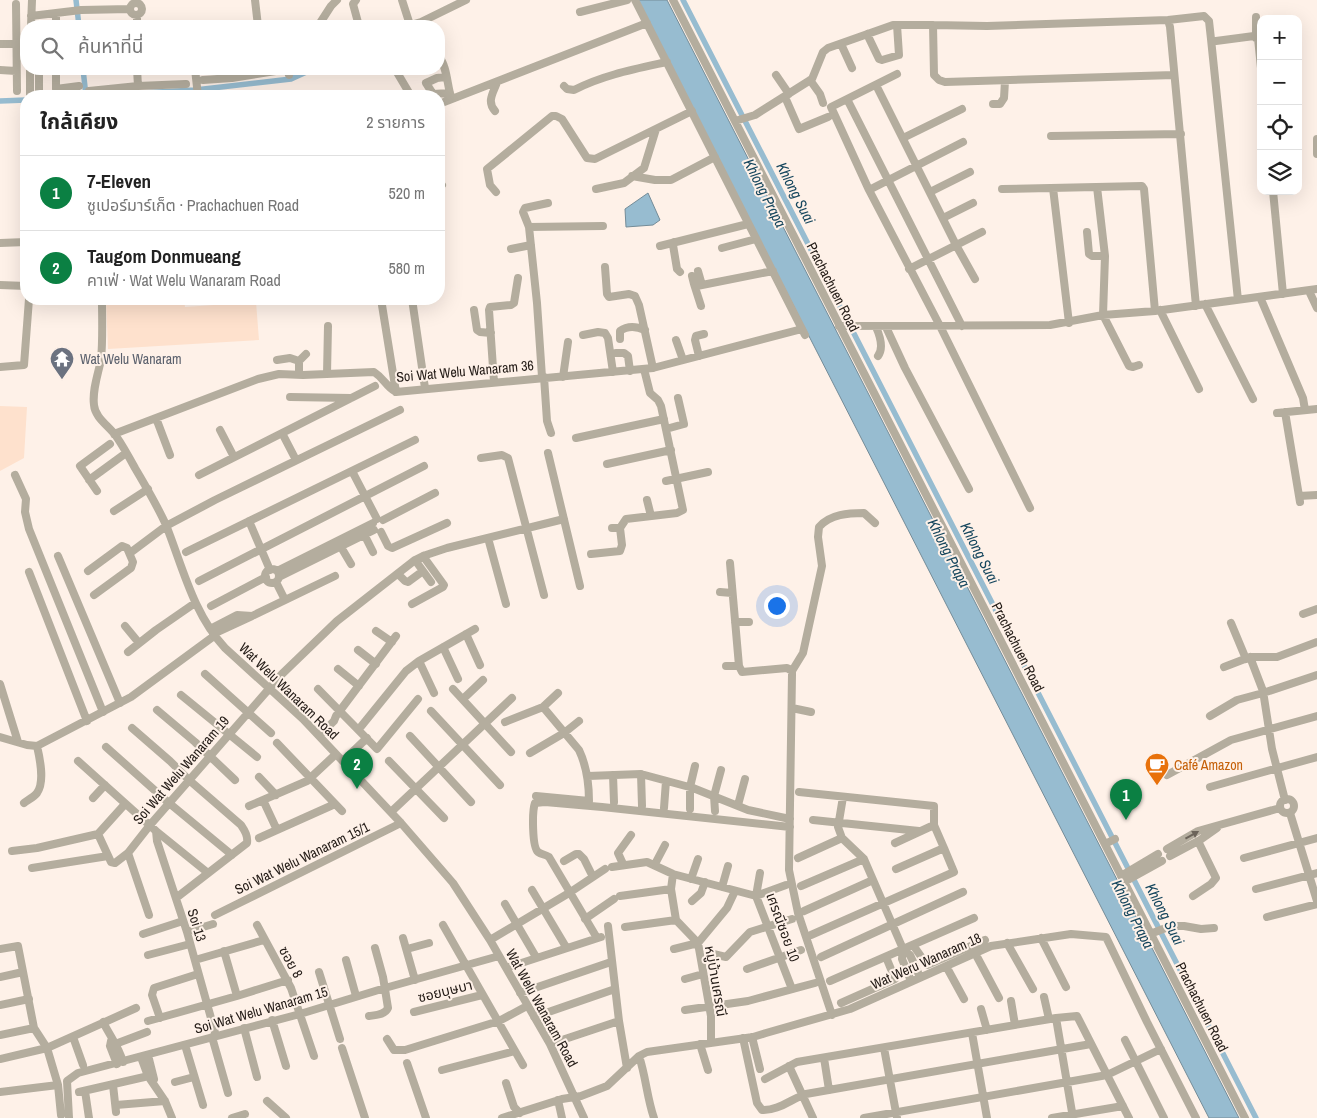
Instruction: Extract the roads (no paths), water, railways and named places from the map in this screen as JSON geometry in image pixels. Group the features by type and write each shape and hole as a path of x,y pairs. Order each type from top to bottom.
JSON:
{"street":[{"path":"31,20 32,0"},
{"path":"255,0 257,20"},
{"path":"322,20 337,0"},
{"path":"356,0 353,4 357,20"},
{"path":"402,0 407,20"},
{"path":"444,0 448,9"},
{"path":"422,20 466,0"},
{"path":"580,12 627,0"},
{"path":"635,0 773,271 696,279 701,306"},
{"name":"Prachachuen Road","path":"673,0 841,330 1109,842 1122,879 1244,1118"},
{"path":"130,9 132,4 137,1 141,5 142,10 137,15 137,20"},
{"path":"16,4 17,90"},
{"path":"31,16 78,10 130,9"},
{"path":"130,9 132,13 137,15"},
{"path":"56,13 56,20"},
{"path":"735,121 755,115 810,80 824,52 828,48 897,25 987,26 1168,20 1204,16 1209,21 1238,300"},
{"path":"1256,17 1256,38 1260,60"},
{"path":"1168,20 1181,134 1196,306"},
{"path":"445,100 450,96 497,82 647,23"},
{"path":"933,24 934,75 939,80 945,82 1174,75"},
{"path":"868,34 879,59 882,60 899,55 897,25"},
{"path":"1211,39 1216,41 1254,36 1256,38"},
{"path":"0,44 20,44"},
{"path":"840,44 852,68"},
{"path":"564,86 567,89 574,90 616,74 666,62"},
{"path":"445,68 450,96"},
{"path":"0,70 16,71"},
{"path":"776,74 787,96 799,129 828,117"},
{"path":"898,74 831,107 869,190 940,326 1030,508"},
{"path":"30,75 30,90"},
{"path":"38,90 39,75"},
{"path":"56,75 56,89 79,86"},
{"path":"137,75 138,86"},
{"path":"198,75 200,82 199,90"},
{"path":"200,82 255,75"},
{"path":"399,75 407,90"},
{"path":"430,90 426,83 436,78 446,77"},
{"path":"810,80 820,94 823,103"},
{"path":"993,104 1000,104 1004,98 1005,81"},
{"path":"495,111 491,107 490,101 497,82"},
{"path":"99,90 186,84"},
{"path":"876,84 956,245 975,279"},
{"path":"445,95 450,96"},
{"path":"847,100 962,326"},
{"path":"903,138 962,109"},
{"path":"496,192 490,185 487,169 552,116 562,119 587,158 595,159 692,111"},
{"path":"596,189 624,183 644,168 656,129"},
{"path":"1051,136 1181,134"},
{"path":"1317,140 1317,154"},
{"path":"869,190 963,142"},
{"path":"632,176 655,180 671,180 714,157"},
{"path":"930,192 970,172"},
{"path":"1002,189 1142,186 1144,189 1157,310 1199,390"},
{"path":"1097,187 1105,256 1102,315 1129,366 1139,365"},
{"path":"1053,188 1069,322"},
{"path":"1273,195 1283,294"},
{"path":"548,203 525,208 523,212 529,228 547,421 551,433"},
{"path":"943,218 973,203"},
{"path":"660,246 748,224"},
{"path":"529,228 603,226"},
{"path":"910,269 982,232"},
{"path":"1087,232 1089,254 1092,256 1105,256"},
{"path":"722,248 756,239"},
{"path":"0,243 20,242"},
{"path":"674,242 677,269 680,272"},
{"path":"511,249 531,245"},
{"path":"591,554 620,551 622,545 616,528 626,519 677,513 683,510 664,419 658,400 650,393 645,330 642,316 635,296 629,294 609,297 607,294 605,266"},
{"name":"Soi Wat Welu Wanaram 36","path":"114,434 267,376 279,374 374,372 382,377 386,387 396,392 543,377 649,369 804,332 773,271"},
{"path":"494,382 489,310 490,307 511,306 514,303 518,278"},
{"path":"0,285 20,286"},
{"path":"841,330 859,327 1050,325 1102,315 1196,306 1313,290 1317,308"},
{"path":"1260,297 1303,398 1305,410"},
{"path":"1205,304 1253,399"},
{"path":"0,367 24,365 29,305"},
{"name":"Wat Welu Wanaram Road","path":"102,305 102,346 94,405 99,417 114,434 148,489 166,526 195,603 212,633 242,665 303,718 391,812 453,883 490,940 550,1044 584,1118"},
{"path":"382,305 396,392"},
{"path":"413,305 425,388"},
{"path":"474,310 478,330 491,333"},
{"path":"327,374 328,326"},
{"path":"620,339 620,331 624,328 637,326 645,330"},
{"path":"876,327 881,344 881,352 878,356"},
{"path":"886,327 905,368 969,489"},
{"path":"583,335 598,332 605,333 608,338 613,372"},
{"path":"699,356 695,340 696,336 704,334"},
{"path":"676,340 683,360"},
{"path":"564,376 568,342"},
{"path":"616,353 624,353 628,356 630,371"},
{"path":"299,375 299,361 306,354"},
{"path":"277,360 290,358 299,361"},
{"path":"199,475 375,386"},
{"path":"290,397 352,398"},
{"path":"666,429 684,424 678,398"},
{"path":"130,553 166,526 400,410"},
{"path":"1277,413 1305,410 1317,411"},
{"path":"1286,412 1299,499 1317,495"},
{"path":"156,418 170,455"},
{"path":"576,438 664,419"},
{"path":"220,430 234,458"},
{"path":"282,433 296,460"},
{"path":"186,552 415,440"},
{"path":"96,491 80,466 110,444"},
{"path":"607,464 671,450"},
{"path":"89,480 126,453"},
{"path":"548,453 580,586"},
{"path":"481,458 502,455 508,457 544,595"},
{"path":"199,581 424,466"},
{"path":"352,471 388,546 392,548 447,523"},
{"path":"666,481 708,472"},
{"path":"15,474 26,499 25,512 29,529 103,712"},
{"path":"114,511 148,489"},
{"path":"339,543 364,534 435,493"},
{"path":"647,500 651,516"},
{"path":"832,1015 798,913 789,870 792,671 803,653 822,566 818,537 820,527 829,518 854,513 864,513 876,524"},
{"name":"Soi Wat Welu Wanaram 19","path":"32,868 109,859 115,863 118,862 128,853 188,780 210,758 268,688 337,621 415,560 423,556 488,538 564,519"},
{"path":"249,521 285,600"},
{"path":"211,606 378,525"},
{"path":"364,534 373,552"},
{"path":"488,538 506,604"},
{"path":"339,543 351,564"},
{"path":"88,570 122,546 127,548 133,562 132,568 94,595"},
{"path":"58,556 120,704"},
{"path":"412,604 444,587 423,556"},
{"path":"415,560 431,582"},
{"path":"730,563 732,593 742,621 739,666 742,672 788,668 792,671"},
{"path":"398,574 408,582 423,571"},
{"path":"30,572 87,721"},
{"path":"0,737 37,746 120,704 143,689 212,633 336,576"},
{"path":"720,592 732,593"},
{"path":"128,652 195,603"},
{"path":"1303,614 1317,609"},
{"path":"1231,623 1264,693 1269,729 1285,800"},
{"path":"125,626 139,643"},
{"path":"359,729 406,671 419,661 475,629"},
{"path":"319,736 334,721 340,722 359,686 394,639 376,631"},
{"path":"466,634 480,665"},
{"path":"1224,667 1248,658 1277,657 1317,642"},
{"path":"443,647 458,679"},
{"path":"358,650 376,664"},
{"path":"419,661 434,694"},
{"path":"726,666 739,666"},
{"path":"338,669 359,686"},
{"path":"205,674 272,733"},
{"path":"1210,716 1237,700 1317,675"},
{"path":"463,699 483,680"},
{"path":"0,684 18,742"},
{"path":"453,688 511,752"},
{"path":"318,689 377,749 418,699"},
{"path":"505,722 543,707 558,694"},
{"path":"181,695 257,757"},
{"path":"391,812 512,698"},
{"path":"536,796 589,801 588,776 579,750 543,707"},
{"path":"792,708 811,712"},
{"path":"157,710 195,742 235,780"},
{"path":"431,711 500,786"},
{"path":"1167,775 1231,740 1317,716"},
{"path":"530,753 564,733 579,721"},
{"path":"132,728 170,761 188,780 241,825 246,832 247,842 232,856 176,898"},
{"path":"410,736 470,802"},
{"path":"343,761 367,738"},
{"path":"277,743 342,811"},
{"path":"24,803 37,794 40,787 42,767 37,746"},
{"path":"106,746 169,803 232,856"},
{"path":"250,806 311,778 336,754"},
{"path":"1210,788 1277,767 1317,757"},
{"path":"78,761 156,831 208,874"},
{"path":"389,761 444,818"},
{"path":"690,809 690,787 695,766"},
{"path":"716,810 714,796 721,770"},
{"path":"588,776 640,774 690,787 748,810 790,819"},
{"path":"640,774 642,806"},
{"path":"613,775 614,802"},
{"path":"259,777 276,794"},
{"path":"738,806 745,780"},
{"path":"664,808 666,781"},
{"path":"93,798 104,785"},
{"path":"799,792 934,806 934,824 954,872 811,935"},
{"path":"843,797 838,827 842,838 864,858 903,950 902,959 911,982"},
{"path":"263,800 277,830"},
{"path":"1280,808 1281,803 1285,800"},
{"path":"1280,808 1285,813 1290,812 1294,807 1293,802 1285,800"},
{"path":"597,938 549,858 546,854 538,852 534,847 533,811 537,802 790,827"},
{"path":"12,851 38,848 98,834 125,804"},
{"path":"259,838 335,804"},
{"path":"1221,826 1198,841 1169,853 1198,831 1280,808"},
{"path":"1267,917 1317,902 1290,812"},
{"path":"813,820 919,832"},
{"name":"Soi Wat Welu Wanaram 15/1","path":"187,932 401,823"},
{"path":"894,843 934,824"},
{"name":"Soi 13","path":"156,831 157,841 195,960 228,1093"},
{"path":"98,834 109,859"},
{"path":"624,864 618,852 631,835"},
{"path":"798,858 842,838"},
{"path":"1244,858 1317,838"},
{"path":"1193,896 1211,884 1216,878 1198,841"},
{"path":"655,864 665,845"},
{"path":"896,869 944,848"},
{"path":"128,853 149,915"},
{"path":"564,861 579,854 594,877"},
{"path":"801,886 864,858"},
{"path":"1122,879 1160,858"},
{"path":"691,879 698,859"},
{"path":"490,940 609,868 624,864 647,862 655,864 673,874 756,896 786,885"},
{"path":"722,887 728,866"},
{"name":"เศรณีซอย 10","path":"760,873 756,896 792,989"},
{"path":"1256,889 1317,873"},
{"path":"626,927 676,920 671,889 673,874"},
{"path":"804,911 873,880"},
{"path":"692,902 701,893 705,882"},
{"path":"585,919 617,898 671,889"},
{"path":"532,890 566,947"},
{"path":"674,949 698,943 727,908 735,891"},
{"path":"821,957 963,892"},
{"path":"505,904 536,957"},
{"path":"830,981 974,918"},
{"path":"708,952 726,957 750,932 792,919"},
{"name":"หมู่บ้านเศรณี","path":"676,920 698,943 711,1016 711,1042"},
{"path":"143,934 183,921"},
{"name":"ซอย 8","path":"257,925 288,980 314,1056"},
{"path":"443,925 523,1065"},
{"path":"608,926 611,962 627,1068"},
{"path":"1150,934 1170,926 1202,929 1214,928"},
{"path":"506,968 608,934"},
{"name":"Wat Weru Wanaram 18","path":"639,1056 647,1052 752,1037 832,1015 850,1009 991,946 1071,934 1106,936 1196,1118"},
{"path":"403,938 415,980"},
{"path":"1041,938 1066,987"},
{"path":"195,960 264,940"},
{"path":"913,945 927,965 985,940"},
{"path":"406,949 429,943"},
{"path":"1008,943 1033,989"},
{"path":"148,956 190,944"},
{"path":"0,949 18,946 34,1028 48,1048 65,1117"},
{"path":"370,1016 386,1011 388,1002 375,948"},
{"path":"747,969 802,950"},
{"path":"903,950 910,955 920,977"},
{"path":"224,951 237,996"},
{"path":"975,952 999,998"},
{"name":"Soi Wat Welu Wanaram 15","path":"65,1117 67,1081 78,1073 300,1014 356,996 499,956"},
{"path":"840,1003 895,980 886,957"},
{"path":"346,960 356,996"},
{"path":"520,993 611,962"},
{"path":"946,966 964,999"},
{"path":"0,977 23,972"},
{"path":"320,972 340,1038"},
{"path":"160,1018 152,995 154,988 198,974"},
{"path":"685,979 703,974"},
{"path":"148,1021 288,980"},
{"path":"685,1010 709,1005 748,1001 815,983"},
{"path":"534,1017 615,989"},
{"name":"ซอยบุษบา","path":"414,1012 482,994"},
{"path":"1044,997 1061,1050 1073,1116"},
{"path":"0,1005 28,999"},
{"path":"1011,1001 1016,1025"},
{"path":"386,1039 394,1050 406,1050 499,1021 527,1006"},
{"path":"0,1059 48,1048 136,1008"},
{"path":"981,1009 987,1030"},
{"path":"765,1079 797,1062 1077,1016 1129,1118"},
{"path":"272,1020 286,1066"},
{"path":"550,1044 619,1021"},
{"path":"103,1022 120,1063"},
{"path":"0,1034 34,1028"},
{"path":"244,1028 257,1078"},
{"path":"113,1043 147,1032"},
{"path":"972,1033 987,1118"},
{"path":"74,1036 83,1065"},
{"path":"752,1037 760,1070"},
{"path":"743,1038 759,1108 762,1110 771,1109 803,1095 1091,1044"},
{"path":"1125,1040 1164,1118"},
{"path":"185,1044 203,1106"},
{"path":"700,1044 708,1070"},
{"path":"342,1048 365,1118"},
{"path":"884,1048 897,1115"},
{"path":"864,1118 897,1115 1107,1075 1161,1049"},
{"path":"442,1070 515,1051"},
{"path":"145,1056 152,1078 172,1118"},
{"path":"502,1118 525,1114 558,1100 575,1097 607,1086 639,1056 645,1073 649,1102 654,1118"},
{"path":"824,1058 829,1090"},
{"path":"406,1063 426,1118"},
{"path":"789,1066 813,1118"},
{"path":"175,1082 194,1076"},
{"path":"89,1118 82,1092 152,1078"},
{"path":"506,1083 512,1104 525,1114"},
{"path":"0,1092 58,1085"},
{"path":"113,1085 116,1109 165,1101"},
{"path":"558,1100 562,1118"},
{"path":"267,1101 286,1118"},
{"path":"1052,1118 1073,1116 1123,1106"},
{"path":"232,1118 245,1114"}],"water":[{"name":"Khlong Prapa","path":"637,0 667,0 1239,1118 1209,1118"},
{"path":"648,193 660,220 653,225 626,227 625,209"}],"waterway":[{"path":"76,0 78,20"},
{"name":"Khlong Suai","path":"683,0 1256,1118"},
{"path":"84,75 85,90"},
{"path":"195,90 291,79 300,75"},
{"path":"0,101 20,100"}],"place":[{"name":"Wat Welu Wanaram","path":"62,380"},
{"name":"Café Amazon","path":"1157,786"},
{"name":"Taugom Donmueang","path":"357,789"},
{"name":"7-Eleven","path":"1126,820"}]}
